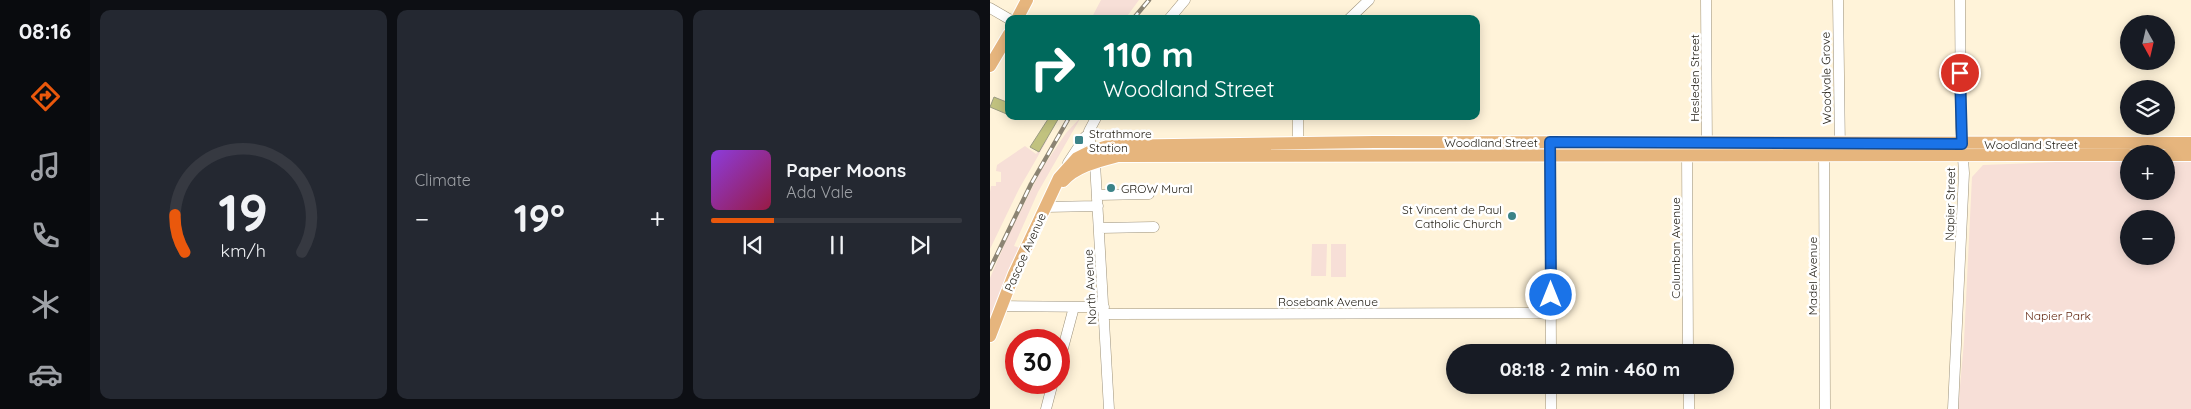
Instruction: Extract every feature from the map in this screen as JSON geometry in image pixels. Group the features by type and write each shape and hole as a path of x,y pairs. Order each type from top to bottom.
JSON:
{"main road":[{"path":"1019,15 1028,0"},
{"path":"990,66 1005,41"},
{"name":"Woodland Street","path":"1298,150 1383,142 1550,142 1687,149 2120,151"},
{"name":"Woodland Street","path":"2175,145 2191,143"},
{"name":"Woodland Street","path":"1093,157 1298,150 1550,156 1687,149"},
{"path":"2175,155 2191,154"},
{"name":"Pascoe Avenue","path":"990,336 1001,306 1048,202 1065,170 1077,158 1093,157"},
{"name":"Pascoe Avenue","path":"1048,202 1069,174 1093,157"}],"street":[{"path":"1172,15 1185,0"},
{"path":"1354,15 1369,0"},
{"name":"Hesleden Street","path":"1706,0 1706,149"},
{"name":"Woodvale Grove","path":"1838,0 1840,149"},
{"name":"Napier Street","path":"1953,409 1962,212 1960,0"},
{"path":"990,8 1005,17"},
{"path":"1065,170 1082,140 1089,134 1090,127 1094,120"},
{"path":"1298,120 1298,150"},
{"name":"North Avenue","path":"1089,134 1098,195 1109,409"},
{"path":"1550,142 1551,344"},
{"name":"Columban Avenue","path":"1687,149 1688,344"},
{"name":"Madel Avenue","path":"1824,149 1825,409"},
{"path":"1098,195 1149,194"},
{"path":"1048,202 1098,206"},
{"path":"1100,228 1154,228"},
{"name":"Rosebank Avenue","path":"1001,306 1074,307 1104,310 1551,313"},
{"path":"1068,329 1074,307"},
{"path":"1046,409 1050,394"},
{"path":"1551,394 1551,409"},
{"path":"1688,394 1689,409"}],"green space":[{"path":"1101,0 1139,0 1128,15 1093,15"},
{"path":"1079,120 1038,192 1014,246 1020,248 990,322 990,278 1008,236 1041,170 1066,133"},
{"path":"1049,137 1019,189 990,249 990,192 991,186 996,186 996,182 1001,182 1001,172 996,171 997,165 1025,146 1036,154"},
{"name":"Napier Park","path":"2191,157 2191,409 1958,409 1964,341 1972,177 1983,165 2120,159 2120,200 2175,200 2175,158"},
{"path":"1312,244 1327,244 1326,276 1311,276"},
{"path":"1331,244 1346,244 1346,277 1331,277"}],"building":[{"path":"994,97 1005,101 1005,113 990,107"},
{"path":"1047,120 1058,120 1039,152 1030,147"}],"railway":[{"path":"1136,15 1149,0"},
{"path":"990,269 1031,184 1068,120"}],"place":[{"name":"Strathmore Station","path":"1079,140"},
{"name":"GROW Mural","path":"1111,188"},
{"name":"St Vincent de Paul Catholic Church","path":"1512,216"}],"route":[{"path":"1551,295 1550,142 1962,144 1960,128 1960,73"}]}
